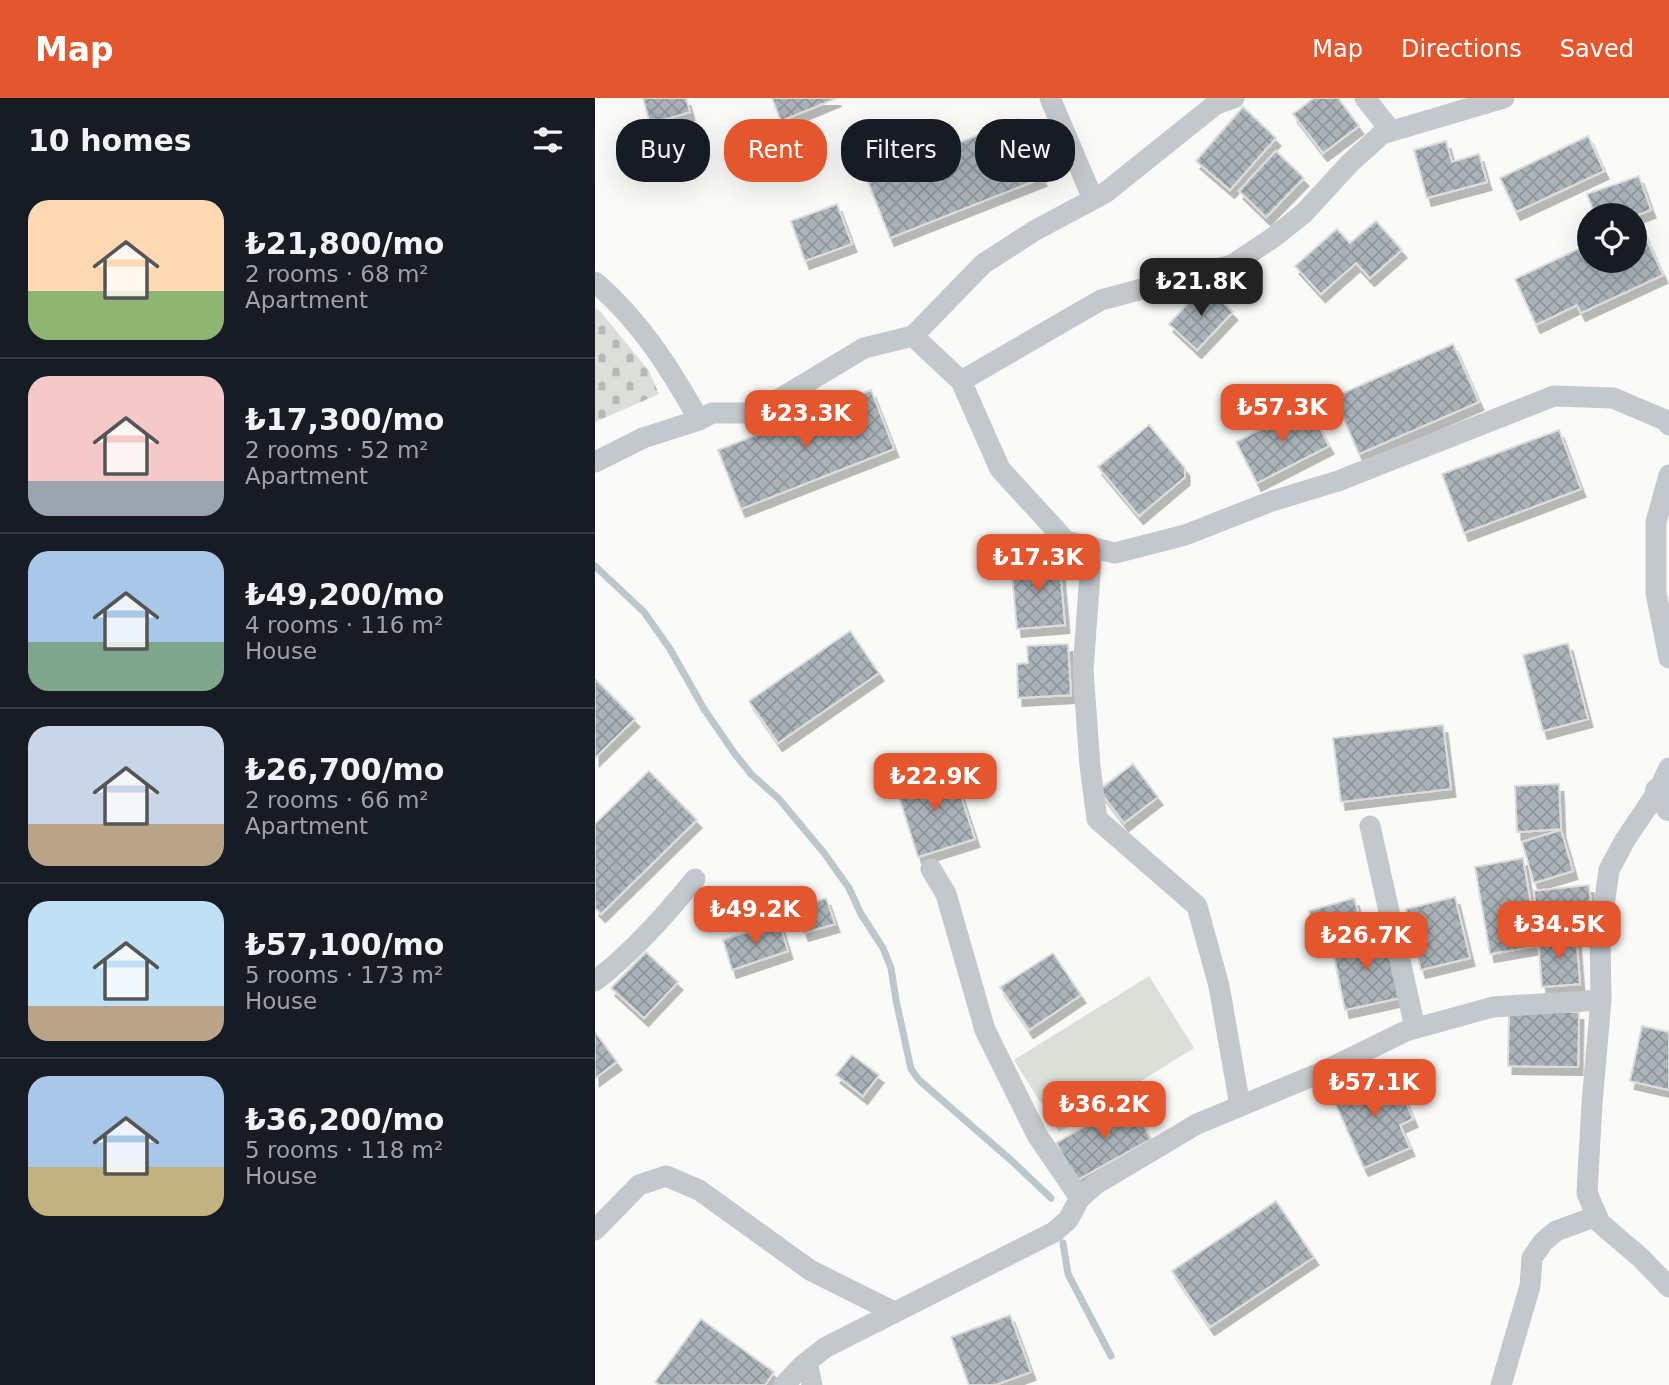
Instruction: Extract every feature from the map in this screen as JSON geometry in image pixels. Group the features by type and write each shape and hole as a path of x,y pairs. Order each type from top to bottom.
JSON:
{"street":[{"path":"1050,98 1093,199"},
{"path":"595,462 643,438 712,414 747,413 776,401 864,348 912,336 983,264 1034,231 1105,193 1216,104 1234,98"},
{"path":"1365,98 1391,131"},
{"path":"961,381 1101,300 1232,265 1304,213 1350,163 1381,135 1504,98"},
{"path":"595,282 658,350 699,420"},
{"path":"912,336 961,381 1000,469 1066,541 1115,553 1185,535 1272,500 1374,468 1554,396 1613,398 1665,420 1669,425"},
{"path":"1669,475 1656,522 1656,593 1669,659"},
{"path":"1092,547 1083,670 1097,819 1197,906 1219,986 1240,1106"},
{"path":"1665,789 1625,840 1609,870 1600,935 1601,1000 1587,1193 1600,1223 1641,1258 1669,1287"},
{"path":"1370,826 1415,1028"},
{"path":"931,869 946,894 985,1030 1037,1135 1080,1198"},
{"path":"595,981 619,963 663,918 695,878"},
{"path":"784,1385 807,1362 827,1348 1054,1233 1068,1220 1080,1198 1096,1184 1197,1124 1320,1073 1415,1028 1493,1007 1601,1000"},
{"path":"595,1230 639,1185 666,1175 699,1190 810,1270 894,1312"},
{"path":"1501,1385 1530,1286 1532,1258 1543,1242 1556,1231 1597,1216"},
{"path":"807,1362 812,1385"}],"green space":[{"path":"595,308 649,371 659,394 595,422"},
{"path":"1149,976 1194,1048 1059,1132 1014,1060"}],"building":[{"path":"643,98 686,98 690,112 667,119 649,119"},
{"path":"772,98 837,98 786,119 780,119"},
{"path":"1314,98 1338,98 1359,126 1323,153 1293,114"},
{"path":"1243,107 1276,138 1230,190 1196,161"},
{"path":"975,136 975,182 1032,182 890,238 868,182 961,182 961,142"},
{"path":"1588,136 1604,171 1516,212 1500,178"},
{"path":"1446,141 1452,162 1479,154 1487,182 1427,198 1414,150"},
{"path":"1276,151 1304,178 1266,217 1239,191"},
{"path":"1639,176 1651,210 1647,212 1647,203 1590,203 1587,194"},
{"path":"837,204 852,244 805,261 791,221"},
{"path":"1376,221 1402,250 1370,278 1356,263 1321,294 1295,266 1337,229 1350,243"},
{"path":"1647,240 1663,275 1581,313 1577,305 1536,325 1515,279 1577,250 1577,273 1647,273"},
{"path":"1205,285 1233,312 1197,350 1169,324"},
{"path":"1453,344 1479,402 1359,454 1334,397"},
{"path":"871,390 894,449 741,509 718,450"},
{"path":"1308,405 1329,446 1257,483 1236,442"},
{"path":"1149,425 1185,468 1185,477 1139,516 1098,467"},
{"path":"1559,430 1581,489 1464,533 1442,474"},
{"path":"1059,559 1065,625 1017,629 1011,564"},
{"path":"850,631 879,673 778,743 749,701"},
{"path":"1568,643 1588,719 1543,731 1523,655"},
{"path":"1068,644 1071,695 1018,698 1017,664 1028,663 1027,646"},
{"path":"595,679 635,719 595,758"},
{"path":"1443,725 1451,789 1341,802 1333,738"},
{"path":"1133,764 1158,797 1124,823 1099,790"},
{"path":"952,769 975,839 918,857 896,787"},
{"path":"649,771 697,820 601,914 595,908 595,824"},
{"path":"1559,784 1561,829 1517,832 1515,786"},
{"path":"1561,830 1573,871 1534,883 1522,842"},
{"path":"1523,858 1538,946 1490,954 1475,867"},
{"path":"1589,885 1593,925 1538,931 1534,891"},
{"path":"1455,897 1470,958 1421,970 1406,909"},
{"path":"826,898 835,924 804,933 796,908"},
{"path":"1354,898 1361,922 1316,935 1309,911"},
{"path":"779,922 788,951 732,970 723,940"},
{"path":"1387,935 1400,998 1345,1010 1332,947"},
{"path":"1576,935 1580,984 1542,987 1538,939"},
{"path":"646,952 678,982 644,1018 611,988"},
{"path":"1053,953 1081,995 1029,1030 1000,987"},
{"path":"1509,1012 1579,1012 1578,1067 1508,1066"},
{"path":"1642,1026 1669,1032 1669,1090 1630,1081"},
{"path":"595,1032 617,1062 595,1078"},
{"path":"852,1055 879,1075 863,1096 836,1075"},
{"path":"1381,1072 1392,1098 1402,1093 1413,1119 1400,1125 1410,1148 1364,1168 1331,1094"},
{"path":"1130,1101 1151,1139 1077,1180 1056,1143"},
{"path":"1276,1201 1314,1257 1210,1327 1172,1271"},
{"path":"1010,1315 1031,1372 995,1385 969,1385 951,1337"},
{"path":"701,1319 774,1372 765,1385 659,1385 655,1382"}],"waterway":[{"path":"595,566 644,612 735,754 751,774 779,799 849,888 861,914 883,948 891,968 911,1069 919,1080 1051,1198"},
{"path":"1063,1243 1068,1274 1111,1356"}]}
